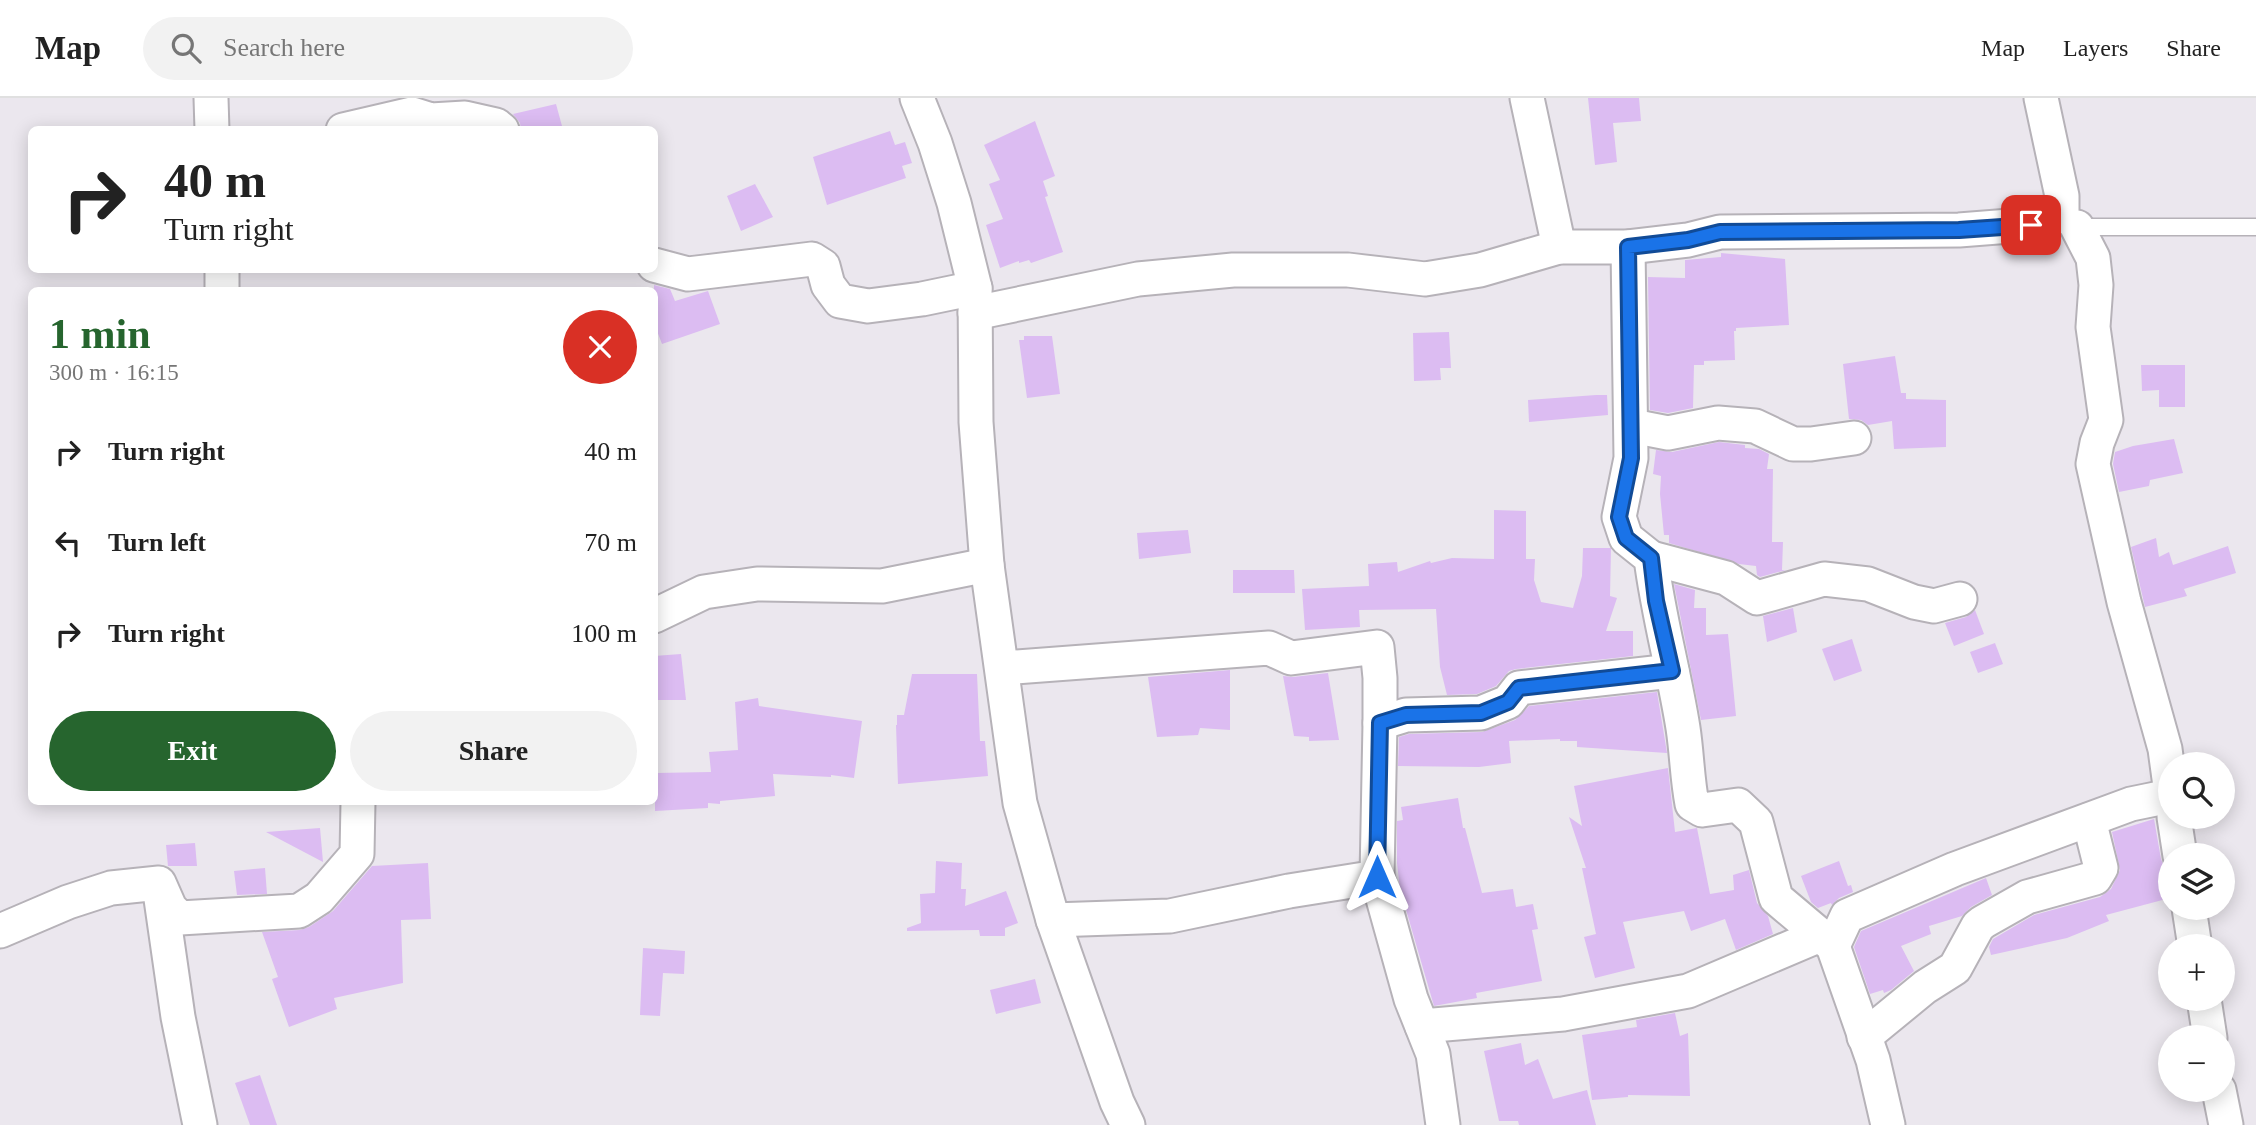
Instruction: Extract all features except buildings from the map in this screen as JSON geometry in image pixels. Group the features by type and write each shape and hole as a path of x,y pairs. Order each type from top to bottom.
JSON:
{"street":[{"path":"211,98 212,126"},
{"path":"917,98 954,203 975,300 976,422 987,565 1020,803 1053,920 1117,1102 1128,1125"},
{"path":"1527,98 1559,247"},
{"path":"2041,98 2062,196 2063,225 2093,258 2096,285 2093,327 2106,420 2092,464 2124,602 2165,752"},
{"path":"360,126 412,114 431,120 465,118 497,126"},
{"path":"658,266 688,274 812,259 822,266 828,285 840,301 868,306 922,299 975,300 1233,270 1348,270 1425,279 1480,270 1559,247 1628,247 1688,240 1720,232 1959,230 2063,225"},
{"path":"1628,247 1631,458 1619,517 1626,538 1651,558 1726,578 1757,598 1824,579 1868,584 1914,602 1934,606 1960,599"},
{"path":"1632,426 1668,433 1718,424 1755,426 1793,444 1854,438"},
{"path":"1651,558 1656,601 1684,731 1686,776 1692,804 1702,810 1738,805 1756,822 1776,898 1827,941 1873,1060 1888,1125"},
{"path":"658,614 704,592 757,584 882,586 987,565"},
{"path":"1003,668 1269,648 1292,658 1377,647 1380,678 1377,877 1408,987 1433,1054 1443,1125"},
{"path":"1380,723 1406,715 1481,713 1508,702 1519,688 1672,671"},
{"path":"1422,1026 1563,1014 1688,991 1827,941 1847,916 1955,869 2132,804 2158,799"},
{"path":"159,883 170,908 180,918 299,911 319,898 357,854 358,805"},
{"path":"1864,1037 1925,988 1955,968 1978,926 1983,922 2027,897 2095,878 2101,868 2089,820"},
{"path":"1053,920 1170,916 1289,891 1377,877"},
{"path":"0,931 68,901 111,888 159,883"},
{"path":"159,883 178,1017 200,1125"},
{"path":"2221,1102 2226,1125"}],"lane":[{"path":"2063,225 2256,227"}],"route":[{"path":"1377,877 1380,723 1406,715 1481,713 1508,702 1519,688 1672,671 1656,601 1651,558 1626,538 1619,517 1631,458 1628,247 1688,240 1720,232 1959,230 2031,225"}]}
